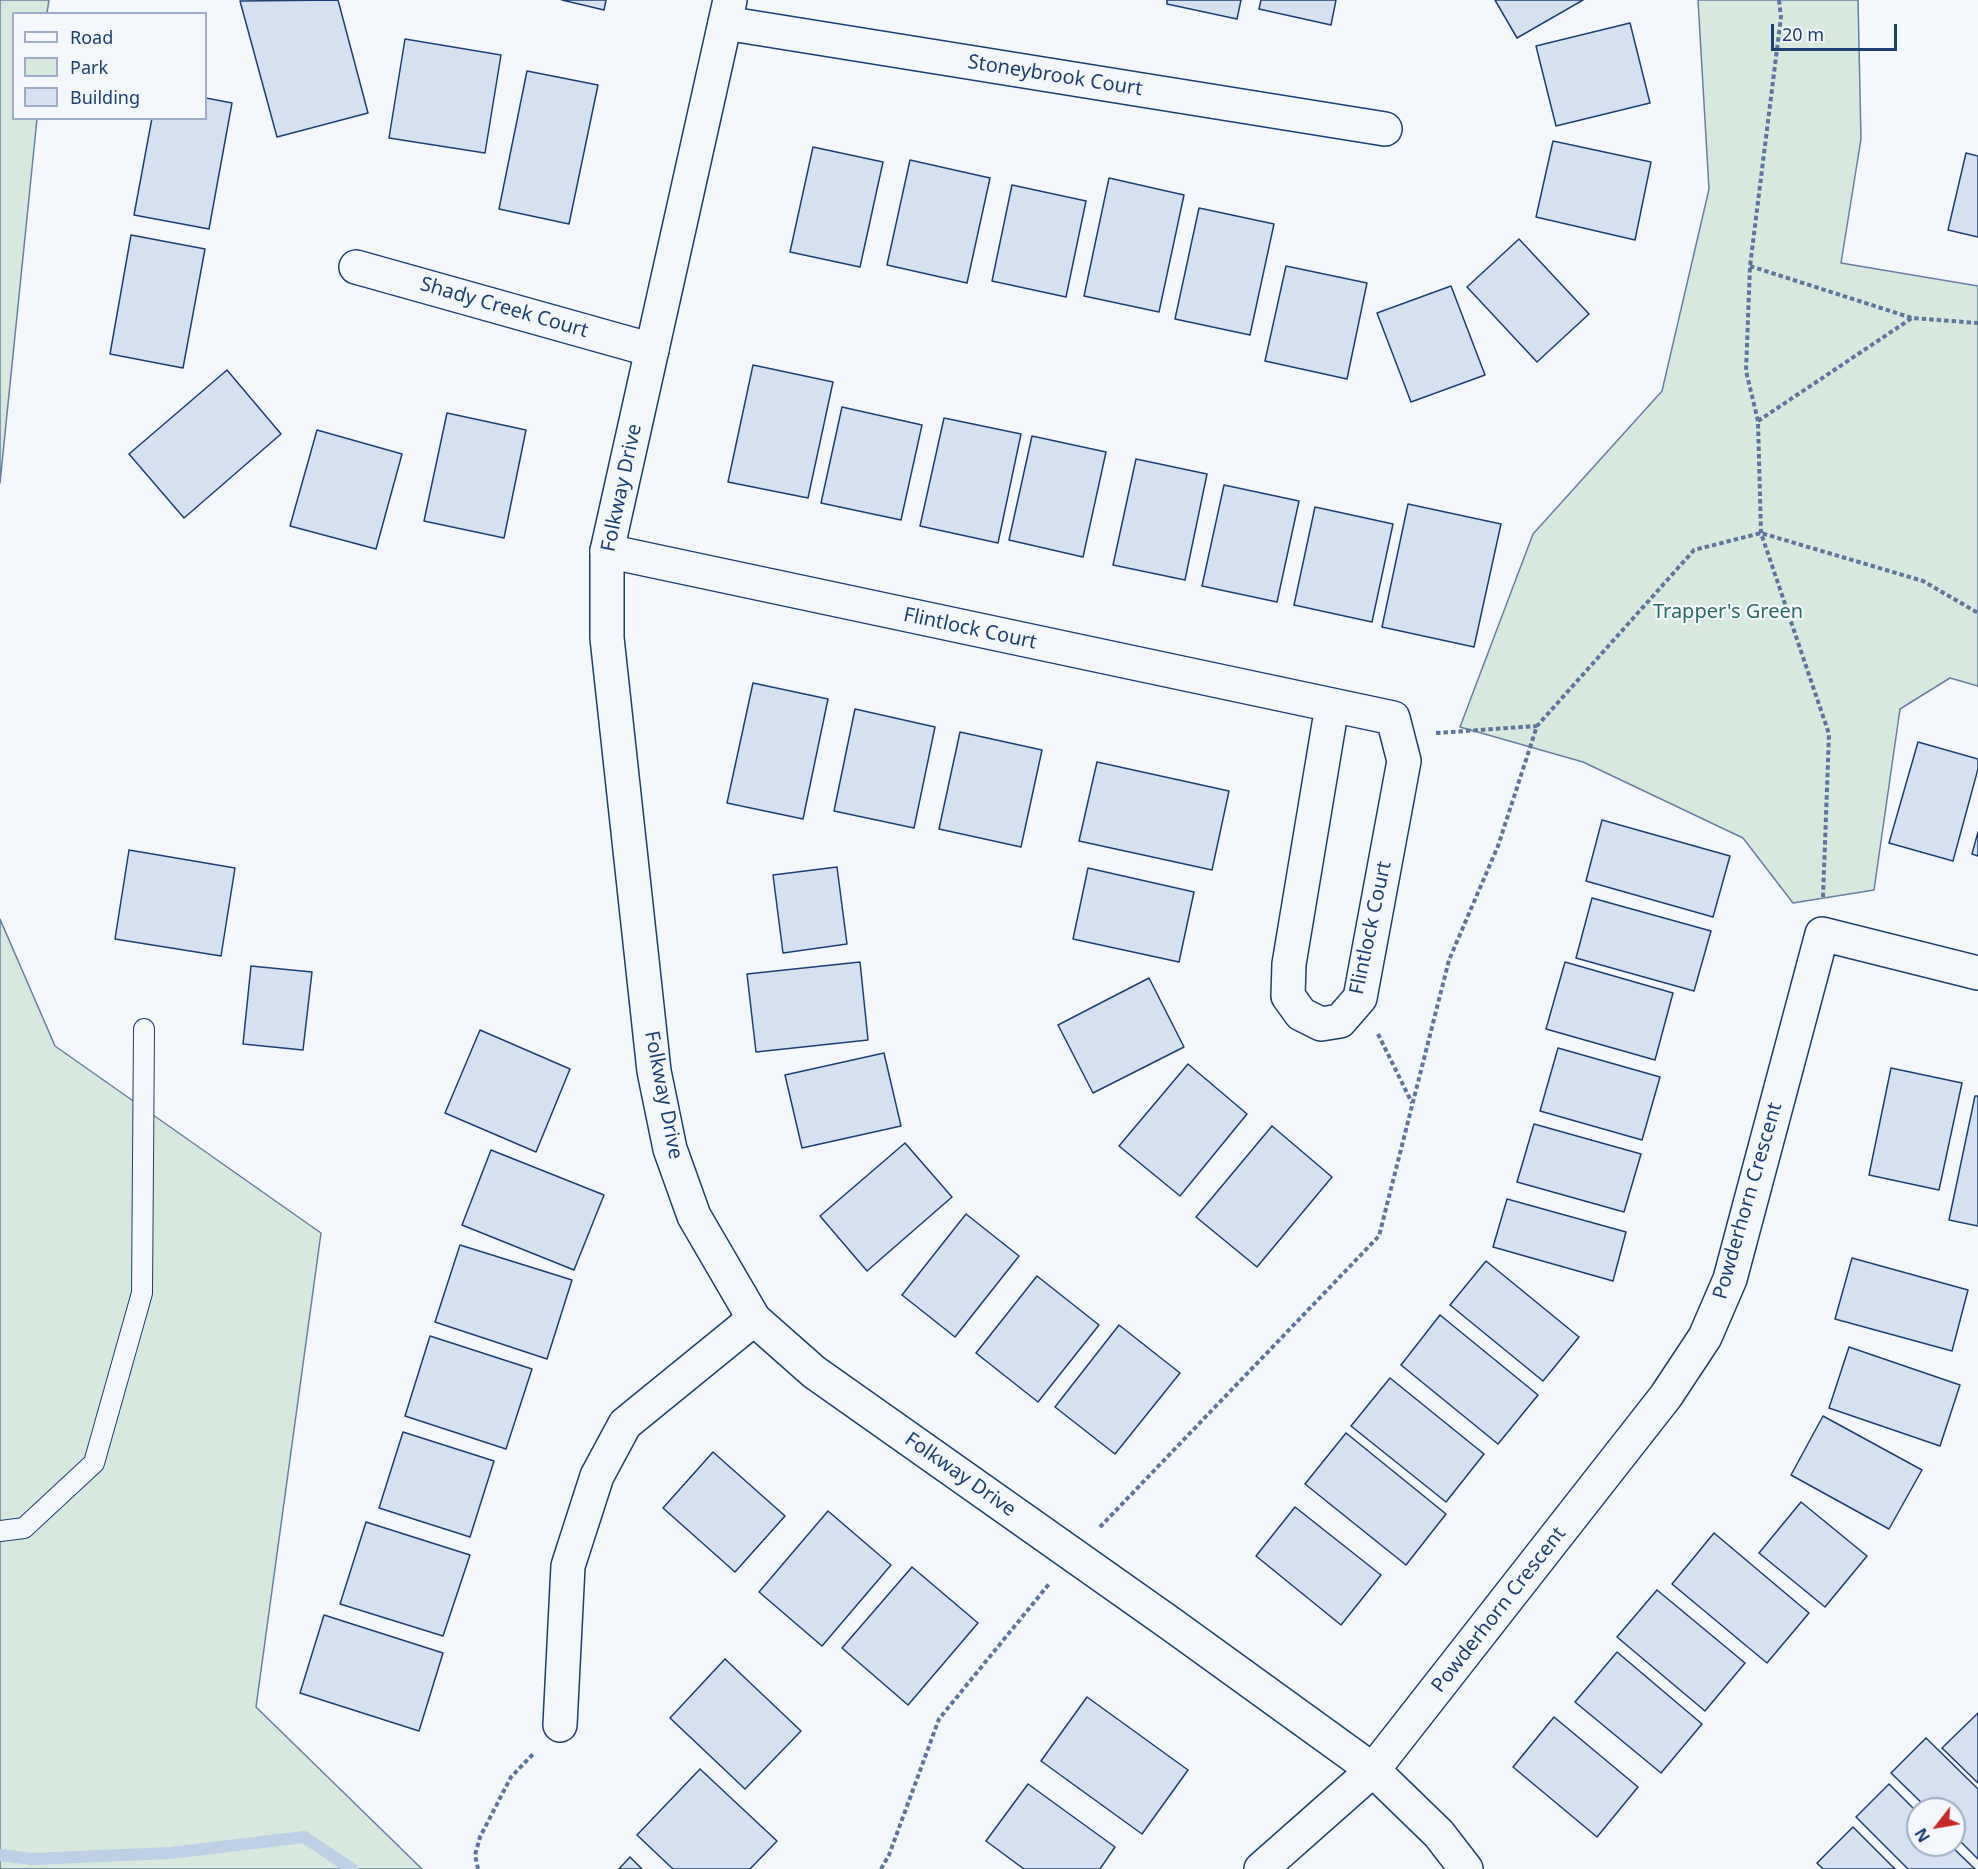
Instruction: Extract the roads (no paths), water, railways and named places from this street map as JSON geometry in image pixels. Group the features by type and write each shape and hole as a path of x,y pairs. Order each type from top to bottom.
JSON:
{"street":[{"name":"Stoneybrook Court","path":"728,12 1384,129"},
{"name":"Folkway Drive","path":"728,12 607,551 607,638 654,1071 670,1149 693,1216 754,1319 814,1372 1373,1770 1439,1834 1466,1869"},
{"name":"Shady Creek Court","path":"356,267 652,350"},
{"name":"Flintlock Court","path":"607,551 1393,718 1404,761 1360,998 1340,1021 1321,1024 1301,1014 1288,996 1289,964 1332,706"},
{"name":"Powderhorn Crescent","path":"1261,1869 1373,1770 1666,1396 1705,1337 1730,1279 1822,934 1978,973"},
{"path":"560,1725 568,1566 597,1476 625,1424 754,1319"}],"lane":[{"path":"0,1531 24,1528 94,1463 142,1293 144,1029"}],"waterway":[{"path":"0,1855 32,1859 170,1853 304,1837 352,1869"}],"park label":[{"name":"Trapper's Green","path":"1728,612"}]}
